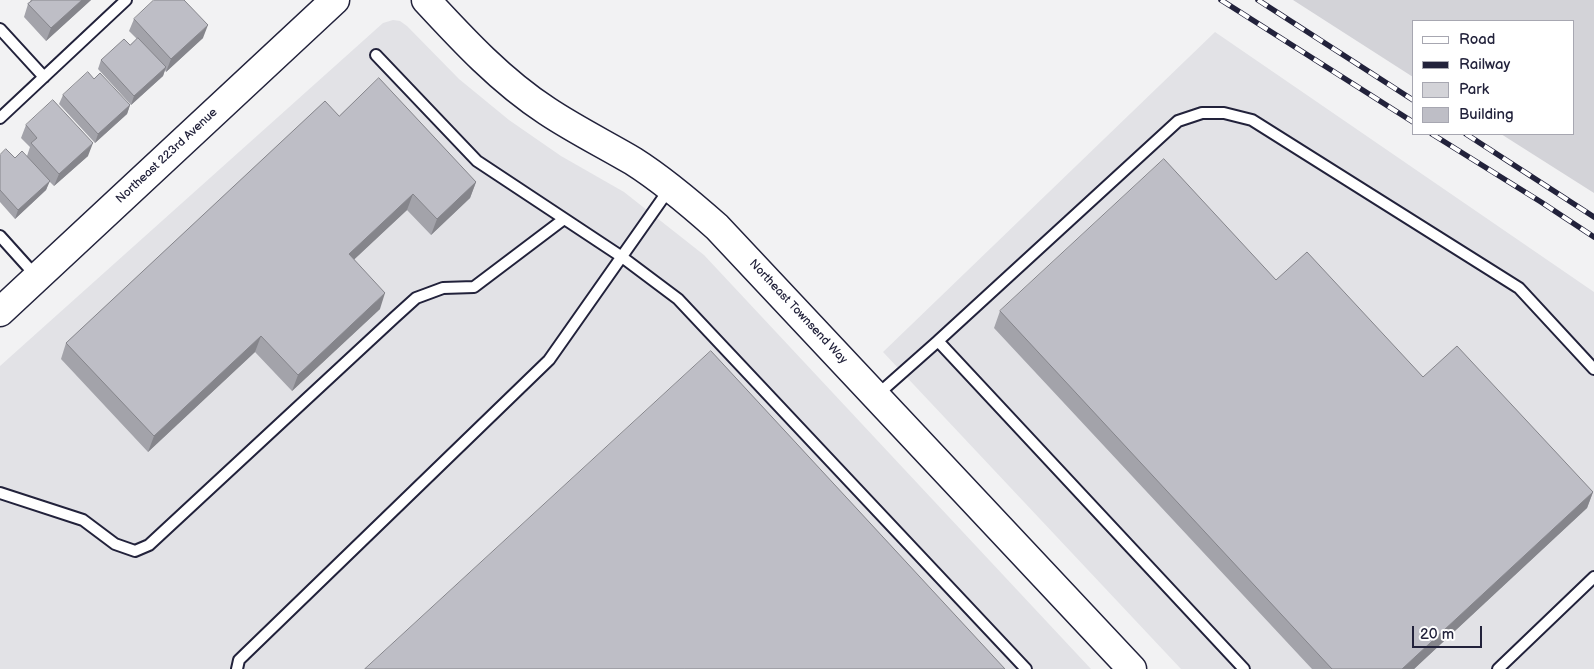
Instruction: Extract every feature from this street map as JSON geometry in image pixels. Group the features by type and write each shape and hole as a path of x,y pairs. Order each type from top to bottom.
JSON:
{"street":[{"name":"Northeast 223rd Avenue","path":"0,312 335,0"},
{"name":"Northeast Townsend Way","path":"426,0 491,67 545,110 633,162 670,187 717,227 738,247 1132,669"}],"lane":[{"path":"0,118 126,0"},
{"path":"0,29 44,77"},
{"path":"376,55 477,161 622,257 678,299 1026,669"},
{"path":"877,396 1178,121 1202,112 1224,113 1252,120 1519,288 1594,369"},
{"path":"237,669 239,660 549,360 670,187"},
{"path":"0,492 83,520 115,544 130,550 135,551 149,545 416,298 443,288 474,287 564,219"},
{"path":"0,236 37,277"},
{"path":"938,341 1244,669"},
{"path":"1498,669 1594,578"}],"shaded area":[{"path":"393,20 400,21 407,26 459,79 509,120 561,156 624,192 704,255 1091,669 0,669 0,366 383,23"},
{"path":"1215,32 1594,292 1594,669 1181,669 883,352"}],"green space":[{"path":"1293,0 1594,0 1594,193 1503,135 1574,135 1574,20 1412,20 1412,76"}],"building":[{"path":"33,0 82,0 51,28 28,4"},
{"path":"154,0 184,0 208,25 171,59 134,19"},
{"path":"138,38 166,67 134,96 101,60 124,39 130,45"},
{"path":"88,72 94,79 100,73 130,105 98,134 63,95"},
{"path":"379,78 476,182 437,219 413,194 349,254 385,293 298,375 261,336 154,436 66,343 325,101 339,116"},
{"path":"53,100 93,143 59,174 31,143 37,138 26,125"},
{"path":"6,149 15,158 22,151 50,181 18,210 0,190 0,155"},
{"path":"1164,159 1276,280 1307,252 1423,377 1457,346 1593,492 1402,669 1332,669 1000,311"},
{"path":"711,351 1005,669 365,669"}],"railway":[{"path":"1221,0 1412,121"},
{"path":"1258,0 1412,99"},
{"path":"1434,135 1594,237"},
{"path":"1468,135 1594,217"}]}
